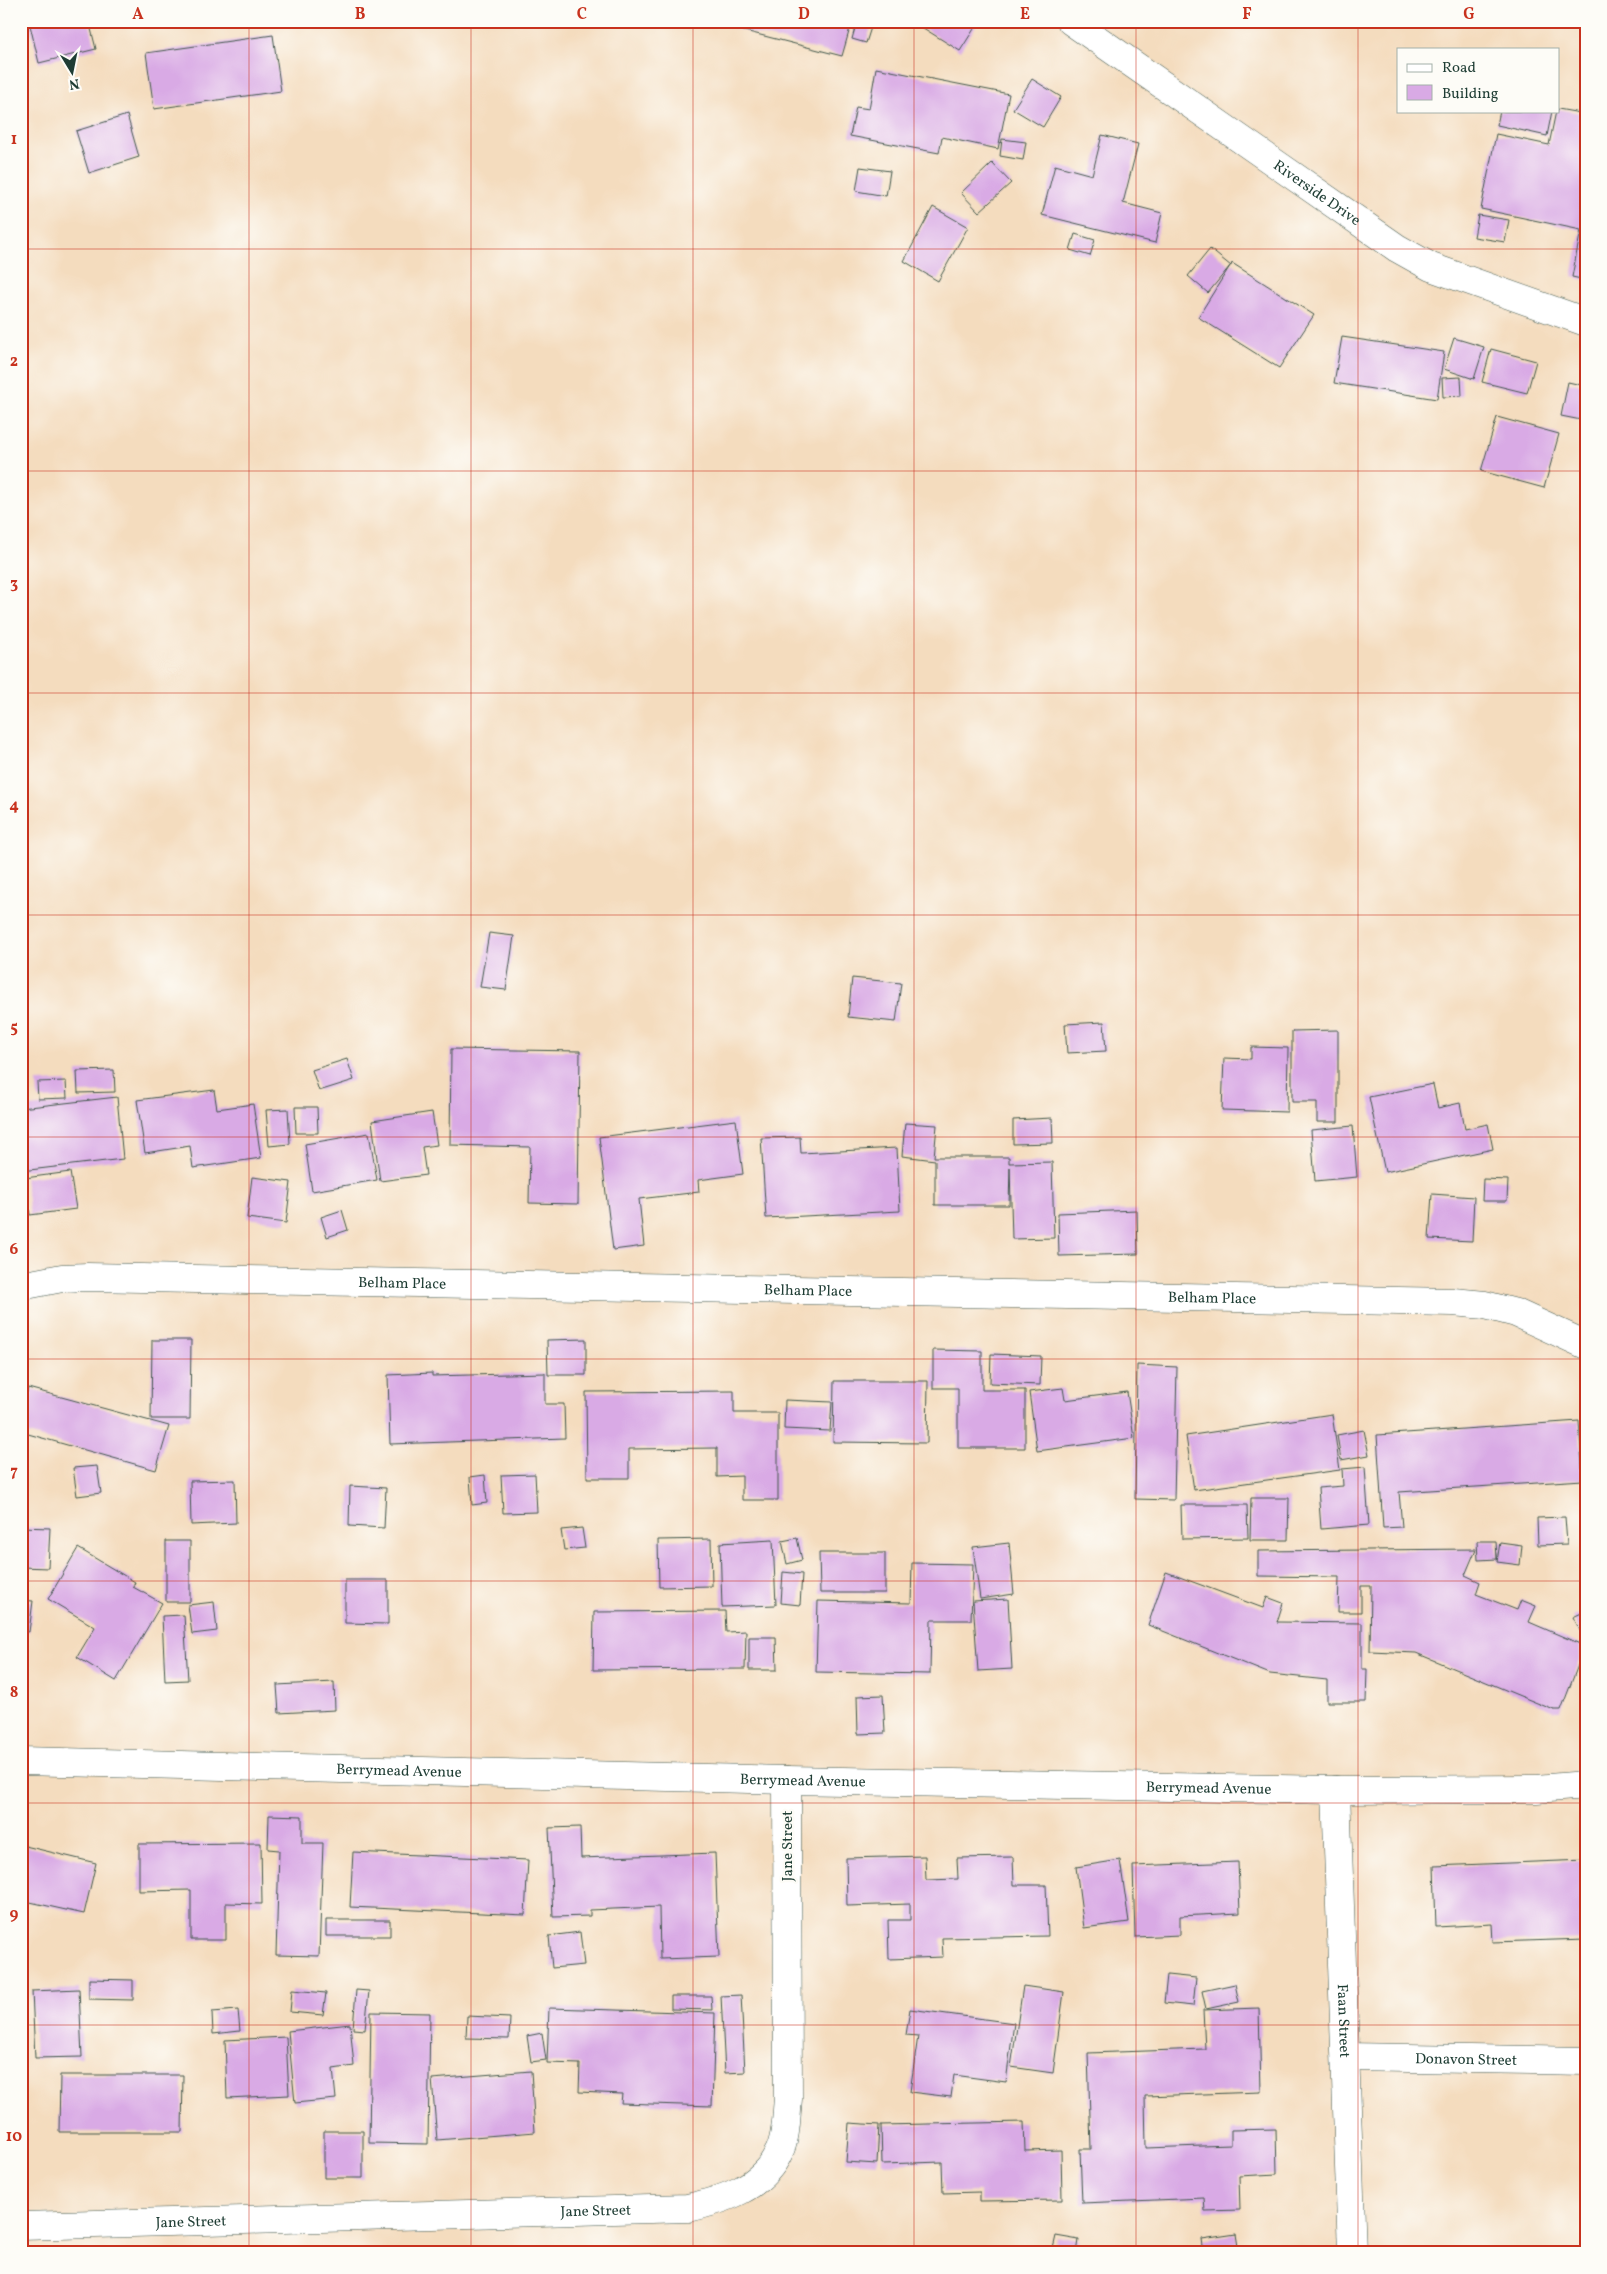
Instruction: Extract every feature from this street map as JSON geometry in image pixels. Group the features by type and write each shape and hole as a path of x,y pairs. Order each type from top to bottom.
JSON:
{"street":[{"name":"Riverside Drive","path":"1071,21 1397,248 1432,267 1586,322"},
{"name":"Belham Place","path":"21,1286 62,1278 88,1278 1453,1302 1485,1305 1516,1313 1586,1345"},
{"name":"Berrymead Avenue","path":"21,1761 787,1780 1336,1790 1536,1789 1586,1785"},
{"name":"Jane Street","path":"21,2226 688,2208 718,2201 746,2188 766,2171 779,2152 785,2128 788,2099 787,1780"},
{"name":"Faan Street","path":"1336,1790 1352,2253"},
{"name":"Donavon Street","path":"1346,2057 1586,2061"}],"building":[{"path":"29,21 89,21 96,49 39,63"},
{"path":"734,21 852,21 842,56 733,28"},
{"path":"857,21 873,21 866,43 852,39"},
{"path":"912,21 979,21 960,51"},
{"path":"273,35 281,91 154,109 146,53"},
{"path":"876,68 1009,94 998,149 942,137 939,153 850,136 856,107 869,109"},
{"path":"1032,79 1061,97 1043,127 1013,109"},
{"path":"1560,109 1586,114 1586,280 1572,277 1581,230 1481,209 1496,134 1549,145 1556,112 1560,112"},
{"path":"1500,112 1552,112 1547,136 1497,125"},
{"path":"127,115 139,157 89,173 76,131"},
{"path":"1102,135 1138,144 1123,203 1162,213 1155,243 1042,215 1055,165 1092,175"},
{"path":"1002,139 1026,142 1023,160 1000,156"},
{"path":"992,163 1011,183 979,212 961,193"},
{"path":"860,167 890,171 886,196 856,191"},
{"path":"933,207 968,227 938,281 904,261"},
{"path":"1478,215 1509,220 1505,242 1474,237"},
{"path":"1075,234 1095,240 1090,256 1070,250"},
{"path":"1210,249 1231,266 1232,263 1314,315 1279,368 1198,317 1230,266 1208,293 1188,276"},
{"path":"1342,337 1444,352 1437,399 1334,383"},
{"path":"1454,338 1484,347 1474,379 1444,369"},
{"path":"1491,349 1536,361 1527,393 1482,382"},
{"path":"1461,377 1462,396 1443,397 1442,378"},
{"path":"1568,382 1586,386 1586,421 1561,416"},
{"path":"1497,417 1559,434 1544,488 1481,471"},
{"path":"489,933 514,936 506,990 480,987"},
{"path":"852,978 901,983 896,1022 848,1017"},
{"path":"1104,1022 1106,1051 1067,1053 1065,1024"},
{"path":"1338,1030 1338,1122 1317,1122 1317,1102 1292,1102 1292,1031"},
{"path":"1251,1047 1288,1048 1287,1112 1222,1110 1224,1058 1251,1059"},
{"path":"451,1049 580,1051 578,1204 529,1203 530,1147 450,1145"},
{"path":"347,1059 354,1080 319,1091 312,1070"},
{"path":"114,1070 115,1092 78,1093 77,1071"},
{"path":"66,1081 67,1098 38,1099 37,1082"},
{"path":"1433,1084 1438,1108 1460,1103 1465,1129 1488,1124 1493,1149 1385,1172 1369,1097"},
{"path":"214,1090 217,1109 253,1104 261,1158 193,1168 190,1146 145,1153 137,1100"},
{"path":"117,1097 123,1159 21,1171 21,1108"},
{"path":"295,1107 317,1107 318,1133 296,1133"},
{"path":"288,1109 290,1144 269,1146 266,1110"},
{"path":"432,1112 437,1145 422,1147 426,1175 380,1181 372,1121"},
{"path":"1052,1118 1053,1143 1013,1144 1013,1120"},
{"path":"736,1120 743,1174 698,1180 699,1192 639,1199 644,1246 613,1250 599,1137"},
{"path":"905,1123 937,1125 934,1157 1009,1157 1009,1163 1052,1162 1054,1238 1012,1239 1010,1167 1009,1205 935,1205 935,1160 902,1156"},
{"path":"1353,1126 1357,1177 1315,1181 1311,1130"},
{"path":"369,1133 377,1180 312,1191 305,1144"},
{"path":"800,1137 801,1153 897,1148 900,1211 766,1218 761,1138"},
{"path":"70,1172 76,1209 30,1215 25,1178"},
{"path":"252,1177 291,1182 286,1223 247,1218"},
{"path":"1483,1179 1508,1180 1507,1201 1482,1201"},
{"path":"1432,1194 1474,1197 1472,1241 1429,1239"},
{"path":"342,1210 348,1230 327,1237 321,1217"},
{"path":"1137,1210 1138,1254 1059,1256 1058,1213"},
{"path":"586,1339 586,1375 548,1375 547,1340"},
{"path":"152,1340 191,1340 190,1419 151,1419"},
{"path":"933,1350 982,1351 982,1390 1025,1390 1025,1448 958,1448 958,1388 933,1388"},
{"path":"991,1354 1041,1356 1040,1385 990,1383"},
{"path":"1137,1365 1177,1367 1174,1500 1135,1499"},
{"path":"432,1373 432,1376 545,1373 545,1404 564,1404 565,1438 390,1444 388,1375"},
{"path":"834,1381 928,1381 927,1443 833,1442"},
{"path":"28,1388 169,1426 156,1470 21,1432 21,1412"},
{"path":"1063,1388 1065,1400 1127,1392 1134,1438 1037,1451 1029,1392"},
{"path":"734,1391 734,1413 778,1413 778,1500 742,1500 742,1476 717,1477 717,1448 629,1449 629,1478 587,1478 586,1392"},
{"path":"785,1400 832,1402 830,1431 784,1429"},
{"path":"1332,1414 1340,1470 1194,1490 1186,1436"},
{"path":"1579,1421 1583,1480 1399,1492 1402,1527 1383,1528 1377,1435"},
{"path":"1364,1430 1369,1455 1341,1460 1337,1435"},
{"path":"97,1466 101,1493 77,1496 73,1468"},
{"path":"1365,1467 1369,1525 1321,1529 1318,1488 1343,1486 1342,1469"},
{"path":"535,1474 537,1512 503,1513 501,1475"},
{"path":"485,1475 487,1503 472,1505 470,1477"},
{"path":"235,1480 236,1523 191,1525 190,1481"},
{"path":"350,1486 386,1488 384,1528 349,1526"},
{"path":"1251,1498 1289,1498 1288,1540 1250,1540"},
{"path":"1181,1505 1247,1505 1248,1538 1182,1539"},
{"path":"1565,1517 1567,1544 1538,1545 1537,1518"},
{"path":"21,1527 50,1528 48,1568 21,1567"},
{"path":"582,1528 585,1548 564,1550 561,1530"},
{"path":"797,1538 802,1560 787,1564 782,1541"},
{"path":"711,1539 712,1586 659,1587 658,1540"},
{"path":"773,1540 776,1605 722,1607 720,1543"},
{"path":"166,1541 190,1541 190,1602 166,1602"},
{"path":"1477,1541 1496,1541 1497,1559 1478,1560"},
{"path":"1500,1542 1522,1545 1520,1565 1497,1562"},
{"path":"1009,1543 1014,1594 980,1599 973,1547"},
{"path":"78,1548 135,1582 133,1587 162,1603 116,1681 77,1657 95,1627 48,1599"},
{"path":"1476,1549 1465,1575 1480,1582 1476,1594 1517,1610 1521,1600 1536,1606 1529,1622 1580,1644 1580,1660 1561,1710 1554,1710 1416,1653 1370,1651 1371,1586 1361,1586 1361,1612 1338,1612 1339,1577 1258,1576 1258,1551"},
{"path":"819,1553 885,1553 885,1593 820,1593"},
{"path":"912,1563 973,1564 971,1620 931,1620 930,1674 816,1672 818,1601 911,1603"},
{"path":"783,1572 802,1574 800,1605 781,1603"},
{"path":"1166,1572 1263,1608 1267,1597 1283,1603 1277,1622 1362,1623 1362,1669 1367,1669 1366,1702 1327,1702 1327,1680 1270,1674 1148,1625"},
{"path":"345,1580 388,1580 388,1624 345,1623"},
{"path":"1008,1599 1012,1669 978,1671 973,1601"},
{"path":"21,1600 33,1601 29,1632 21,1631"},
{"path":"214,1602 217,1631 192,1634 188,1605"},
{"path":"725,1611 726,1632 746,1631 745,1669 593,1670 594,1612"},
{"path":"1586,1611 1586,1642 1573,1617"},
{"path":"184,1615 188,1680 165,1681 162,1616"},
{"path":"749,1637 776,1637 777,1670 749,1670"},
{"path":"334,1682 335,1710 279,1713 277,1685"},
{"path":"883,1695 885,1733 858,1734 857,1696"},
{"path":"269,1815 302,1816 302,1843 323,1843 319,1956 276,1955 279,1850 268,1849"},
{"path":"580,1827 581,1858 715,1853 719,1957 660,1959 659,1907 590,1910 590,1916 553,1917 549,1828"},
{"path":"261,1843 262,1904 226,1903 226,1940 191,1940 191,1890 139,1891 139,1844"},
{"path":"21,1845 96,1863 84,1914 21,1900"},
{"path":"353,1852 528,1860 525,1915 350,1907"},
{"path":"925,1856 926,1880 958,1879 957,1858 1013,1857 1014,1885 1046,1885 1048,1936 942,1938 943,1957 889,1959 888,1920 910,1920 910,1904 847,1906 846,1858"},
{"path":"1120,1860 1129,1922 1084,1928 1076,1867"},
{"path":"1586,1860 1586,1939 1493,1942 1492,1924 1436,1927 1434,1866"},
{"path":"1238,1862 1240,1913 1180,1916 1180,1935 1135,1937 1133,1866"},
{"path":"326,1920 390,1920 390,1936 326,1936"},
{"path":"580,1932 584,1965 552,1968 549,1936"},
{"path":"1167,1975 1196,1978 1193,2006 1164,2003"},
{"path":"89,1979 133,1980 133,2000 89,1999"},
{"path":"1235,1984 1239,2002 1206,2009 1202,1991"},
{"path":"1023,1986 1064,1992 1053,2073 1011,2067"},
{"path":"79,1989 82,2057 35,2058 32,1991"},
{"path":"292,1990 326,1993 323,2015 290,2012"},
{"path":"356,1990 369,1991 365,2030 353,2029"},
{"path":"741,1995 745,2072 725,2073 721,1996"},
{"path":"671,1996 711,1996 712,2010 671,2009"},
{"path":"549,2008 715,2013 712,2106 621,2103 622,2094 579,2092 580,2064 547,2063"},
{"path":"1259,2008 1261,2092 1145,2096 1146,2148 1231,2145 1231,2130 1276,2129 1277,2174 1239,2176 1240,2210 1205,2211 1204,2198 1082,2203 1080,2149 1091,2149 1088,2053 1205,2049 1203,2010"},
{"path":"910,2009 1014,2023 1006,2082 954,2075 951,2097 910,2092 918,2036 906,2035"},
{"path":"238,2010 240,2031 213,2034 212,2012"},
{"path":"371,2012 430,2013 428,2144 369,2143"},
{"path":"467,2016 510,2018 509,2039 466,2038"},
{"path":"350,2024 354,2066 333,2069 336,2099 295,2103 288,2031"},
{"path":"542,2033 546,2060 531,2062 527,2036"},
{"path":"286,2037 289,2095 227,2098 225,2040"},
{"path":"531,2071 535,2132 437,2140 432,2079"},
{"path":"60,2075 183,2075 182,2132 59,2132"},
{"path":"1024,2122 1025,2151 1061,2150 1062,2200 980,2201 980,2192 943,2193 942,2162 882,2164 881,2125"},
{"path":"849,2123 879,2125 877,2164 846,2162"},
{"path":"324,2131 363,2131 363,2178 324,2178"},
{"path":"1236,2234 1239,2253 1204,2253 1202,2239"},
{"path":"1056,2236 1079,2240 1077,2253 1052,2253"}]}
